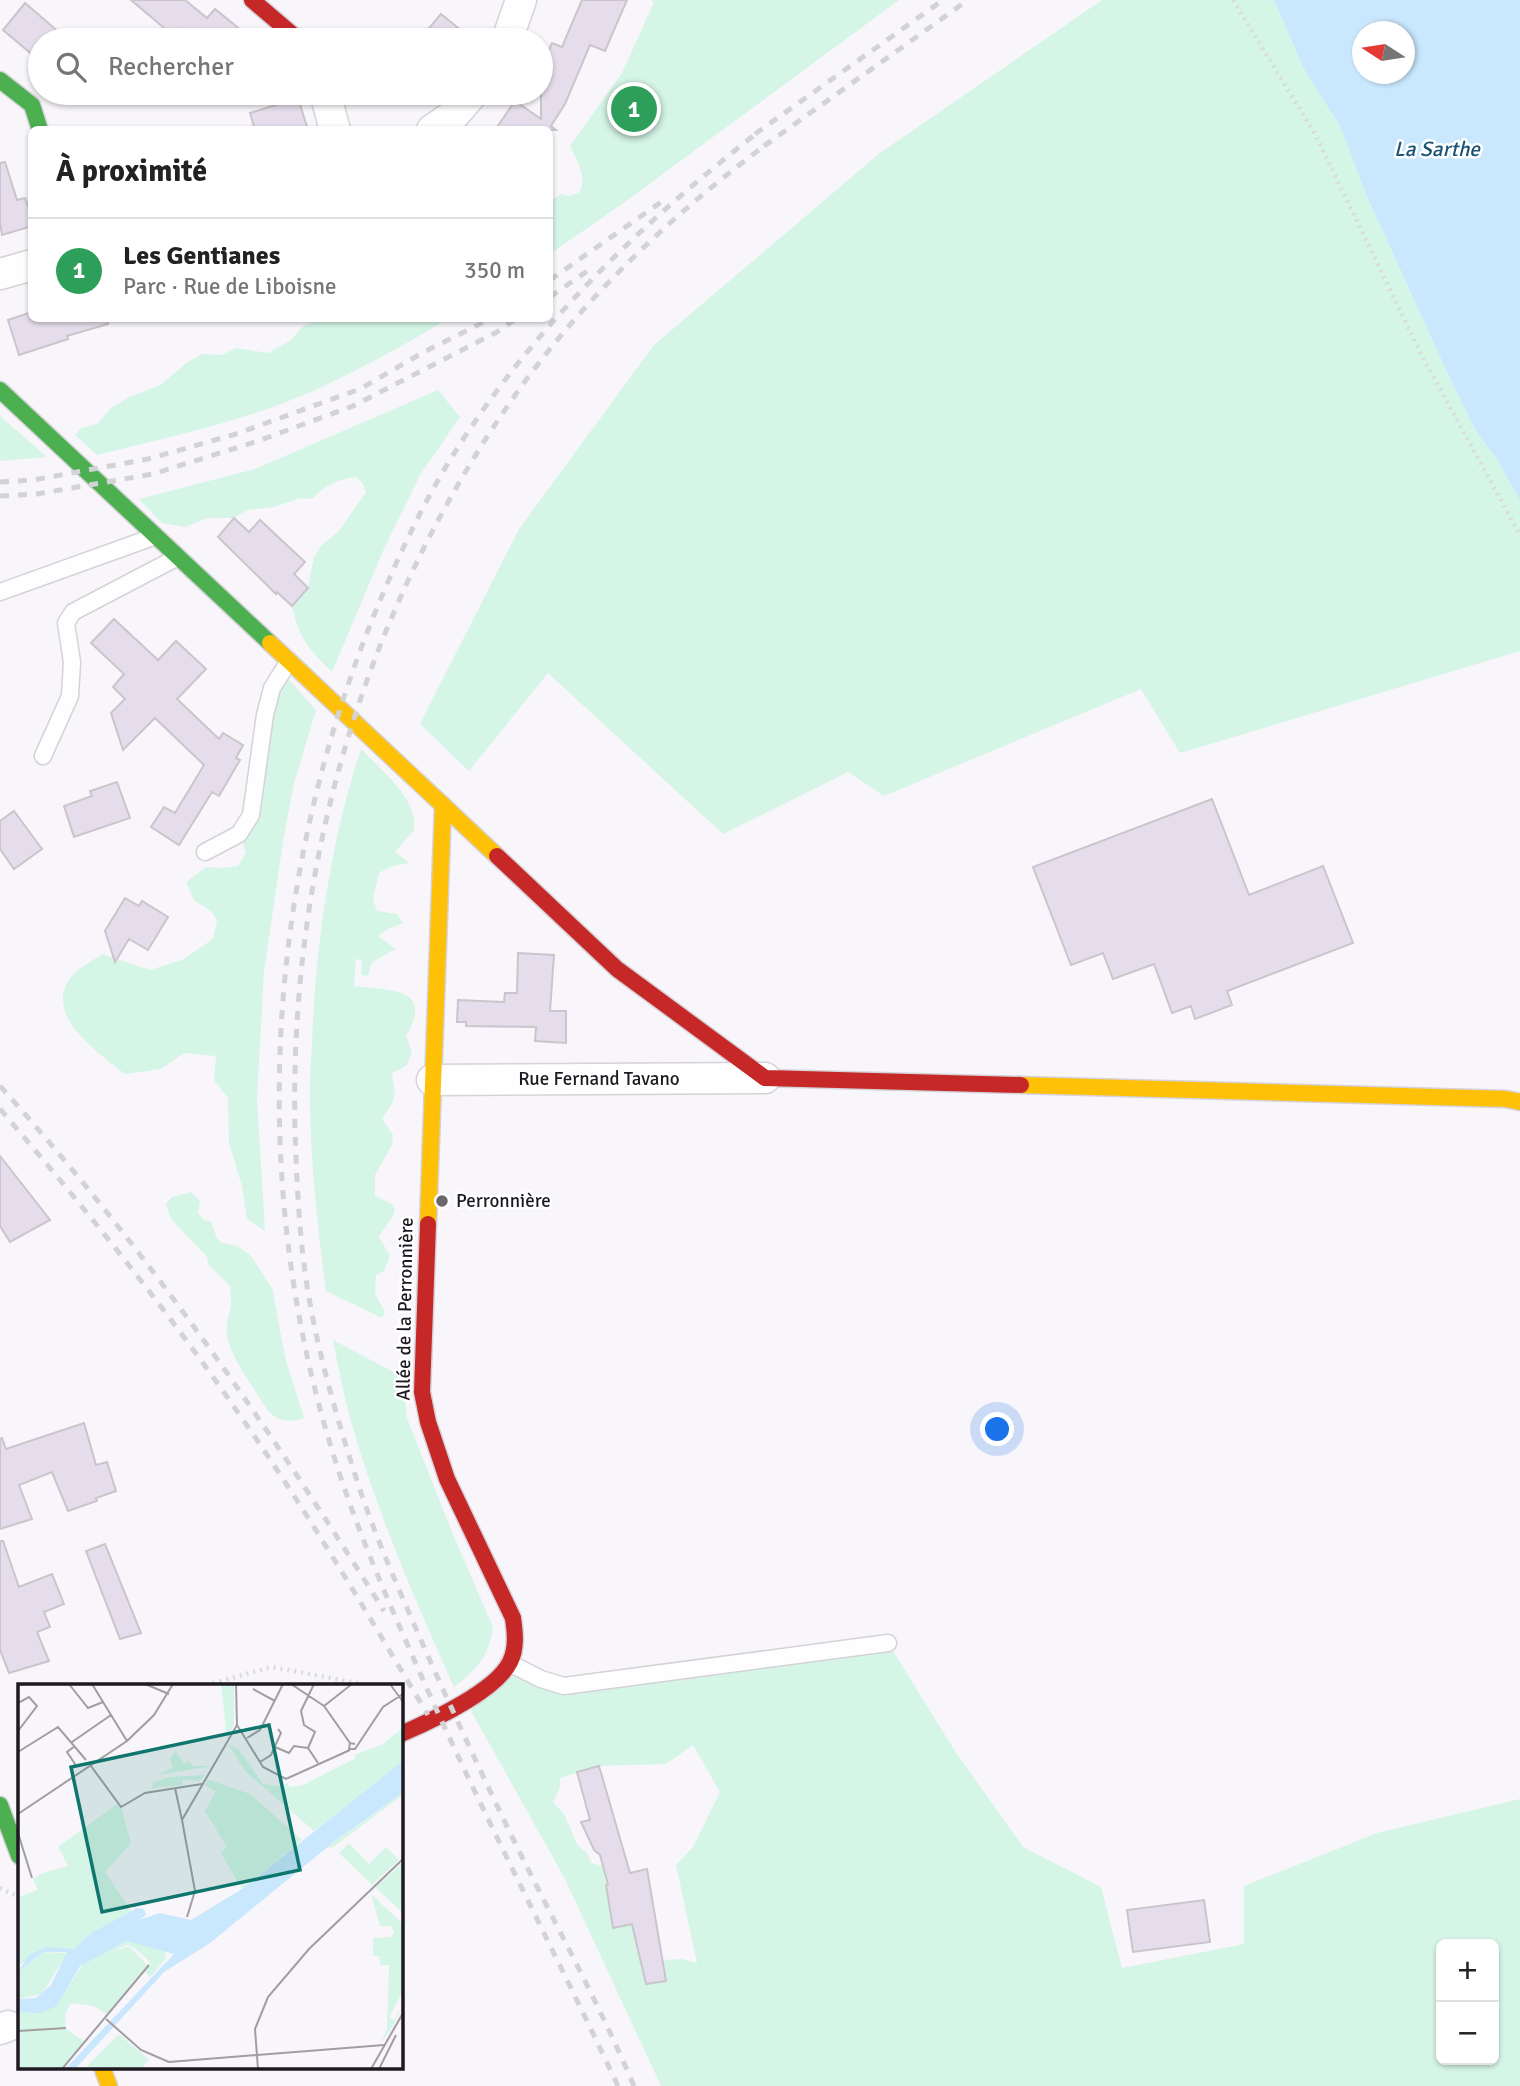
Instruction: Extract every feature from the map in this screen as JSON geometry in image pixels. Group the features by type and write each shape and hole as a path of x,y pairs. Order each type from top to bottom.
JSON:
{"street":[{"path":"252,0 285,28"},
{"path":"511,28 521,0"},
{"path":"0,80 28,102"},
{"path":"32,105 39,126"},
{"path":"328,105 334,126"},
{"path":"438,126 463,105"},
{"path":"0,274 28,266"},
{"path":"0,390 617,968 765,1078 1506,1098 1520,1102"},
{"name":"Allée de la Perronnière","path":"443,805 422,1392 426,1420 442,1468 513,1618 516,1636 509,1663"},
{"name":"Rue Fernand Tavano","path":"432,1080 765,1078"},
{"path":"402,1734 419,1727 467,1699 487,1685 509,1663"},
{"path":"0,1805 18,1853"},
{"path":"102,2068 109,2086"}],"lane":[{"path":"0,592 156,536"},
{"path":"43,756 70,696 72,662 66,622 73,612 178,557"},
{"path":"205,852 239,834 251,815 268,702 272,688 289,662"},
{"path":"509,1663 541,1679 564,1686 888,1643"}],"path":[{"path":"1233,0 1315,134 1423,358 1520,535"},
{"path":"210,1684 272,1667 358,1684"},
{"path":"0,1888 18,1897"}],"green space":[{"path":"651,0 899,0 553,252 553,199 561,194 569,196 579,193 582,181 570,146 622,73 654,2"},
{"path":"1102,0 1274,0 1304,69 1341,128 1365,192 1477,433 1496,458 1520,500 1520,651 1180,753 1141,689 884,796 848,772 723,834 548,673 469,771 420,724 519,529 654,345 880,153"},
{"path":"312,322 443,322 326,385 243,417 97,455 75,435 81,428 97,424 112,407 160,385 202,354 222,355 236,348 268,353 291,340 302,327"},
{"path":"438,390 460,417 420,475 383,551 332,672 306,643 292,606 308,588 314,557 321,546 339,531 366,492 362,482 355,477 343,480 327,487 312,499 300,498 274,507 248,510 234,518 207,518 185,527 162,523 139,499 255,469"},
{"path":"0,416 47,457 0,461"},
{"path":"282,672 316,710 294,783 264,972 257,1099 265,1231 247,1219 242,1186 229,1143 228,1098 214,1080 216,1056 184,1053 161,1069 125,1074 87,1043 67,1016 63,1002 65,987 75,973 102,954 150,970 182,960 213,939 217,920 212,912 194,900 186,882 206,867 238,866 246,852 239,834"},
{"path":"361,749 404,795 414,820 414,830 395,852 409,863 393,866 379,873 373,899 377,911 397,914 403,923 378,936 396,949 372,962 368,976 361,975 362,960 356,959 354,986 403,994 411,999 415,1007 414,1019 406,1036 412,1053 406,1066 392,1073 395,1093 392,1104 382,1119 393,1135 392,1145 375,1175 375,1196 392,1204 395,1211 379,1237 390,1256 384,1271 376,1275 375,1294 385,1312 382,1318 326,1291 315,1198 311,1129 314,1005 321,931 333,857"},
{"path":"191,1192 200,1201 198,1213 204,1220 211,1222 217,1238 222,1243 237,1246 251,1256 272,1288 285,1357 304,1418 284,1420 271,1413 235,1357 227,1336 230,1286 171,1219 166,1204 172,1197"},
{"path":"333,1340 403,1377 407,1418 493,1627 489,1646 481,1661 454,1687 384,1521 360,1453"},
{"path":"888,1643 955,1751 1023,1847 1101,1887 1122,1968 1244,1944 1244,1886 1377,1833 1520,1799 1520,2086 661,2086 564,1877 471,1711 509,1663 564,1686","holes":["693,1745 720,1792 693,1847 676,1865 697,1963 682,1959 662,1960 665,1981 646,1984 632,1924 613,1927 609,1901 620,1898 603,1866 591,1863 587,1853 578,1846 564,1814 553,1802 560,1787 560,1778 599,1766 666,1764"]}],"water":[{"name":"La Sarthe","path":"1274,0 1520,0 1520,500 1496,458 1477,433 1447,372 1365,192 1341,128 1304,69"}],"building":[{"path":"131,0 185,0 207,18 215,9 238,28 164,28"},
{"path":"582,0 627,0 605,51 590,45 565,104 551,126 498,126 512,105 521,105 541,119 541,105 553,105 553,43 562,47"},
{"path":"25,3 54,28 28,28 28,51 3,30"},
{"path":"441,14 458,28 429,28"},
{"path":"276,105 300,105 307,126 254,126 250,113"},
{"path":"5,162 17,200 25,198 28,206 28,227 2,235 0,223 0,163"},
{"path":"28,313 28,322 108,324 67,336 68,339 19,355 8,320"},
{"path":"234,518 249,532 260,520 305,562 294,574 308,588 292,606 277,592 276,594 218,537"},
{"path":"114,619 158,660 176,641 206,669 177,699 219,739 223,733 243,745 236,758 240,760 219,796 212,792 179,845 151,827 164,807 175,813 204,765 155,718 123,750 111,713 125,699 113,687 124,674 91,643"},
{"path":"117,782 130,818 74,837 64,806 92,796 90,791"},
{"path":"1212,799 1249,895 1323,866 1353,943 1227,991 1232,1005 1195,1019 1191,1006 1172,1013 1154,964 1113,979 1103,953 1071,965 1033,867"},
{"path":"14,811 42,849 14,869 0,849 0,821"},
{"path":"125,898 139,906 142,901 168,917 148,950 129,939 115,962 105,931"},
{"path":"518,953 554,955 550,1011 566,1011 566,1043 535,1041 536,1027 466,1026 466,1022 457,1022 458,1000 504,1002 505,993 517,993"},
{"path":"0,1156 50,1220 10,1242 0,1226"},
{"path":"84,1423 96,1465 107,1462 116,1491 68,1511 52,1472 19,1485 32,1519 0,1529 0,1439 2,1438 6,1449"},
{"path":"0,1541 3,1541 19,1587 52,1574 64,1604 44,1612 50,1627 37,1632 49,1661 9,1673 0,1650"},
{"path":"105,1544 141,1633 120,1639 86,1551"},
{"path":"599,1766 630,1873 647,1869 666,1981 646,1984 632,1924 613,1928 606,1885 608,1884 600,1855 594,1850 581,1822 590,1820 577,1772"},
{"path":"1204,1900 1210,1942 1133,1952 1127,1910"}],"railway":[{"path":"755,134 943,0"},
{"path":"764,146 968,0"},
{"path":"618,2086 431,1697 375,1569 331,1447 305,1344 288,1240 280,1135 281,1030 291,925 310,822 337,720 372,620 426,502 466,435 497,391 565,309 601,270 679,197 762,129"},
{"path":"634,2086 439,1681 384,1554 354,1471 322,1360 305,1269 295,1130 296,1033 305,936 321,841 345,748 376,657 414,569 459,483 538,364 598,294 630,260 698,198 771,141"},
{"path":"553,278 664,200"},
{"path":"553,295 593,267"},
{"path":"0,482 33,480 148,459 236,434 360,389 422,353 484,322"},
{"path":"0,496 37,494 153,474 258,441 353,406 497,332 511,322"},
{"path":"0,1086 105,1210 204,1340 296,1474 384,1611"},
{"path":"0,1109 123,1258 211,1374 313,1525 428,1715"}],"traffic: fast":[{"path":"0,80 28,102"},
{"path":"32,105 39,126"},
{"path":"0,390 270,643"},
{"path":"0,1805 18,1853"}],"traffic: slow":[{"path":"270,643 497,856"},
{"path":"428,1224 443,805"},
{"path":"1021,1085 1506,1099 1520,1102"},
{"path":"102,2068 109,2086"}],"traffic: jam":[{"path":"252,0 285,28"},
{"path":"497,856 617,969 765,1078 1021,1085"},
{"path":"402,1734 462,1704 491,1684 510,1662 515,1640 513,1618 447,1479 428,1422 422,1392 428,1224"}],"place":[{"name":"Les Gentianes","path":"634,109"},
{"name":"Perronnière","path":"442,1201"}]}
